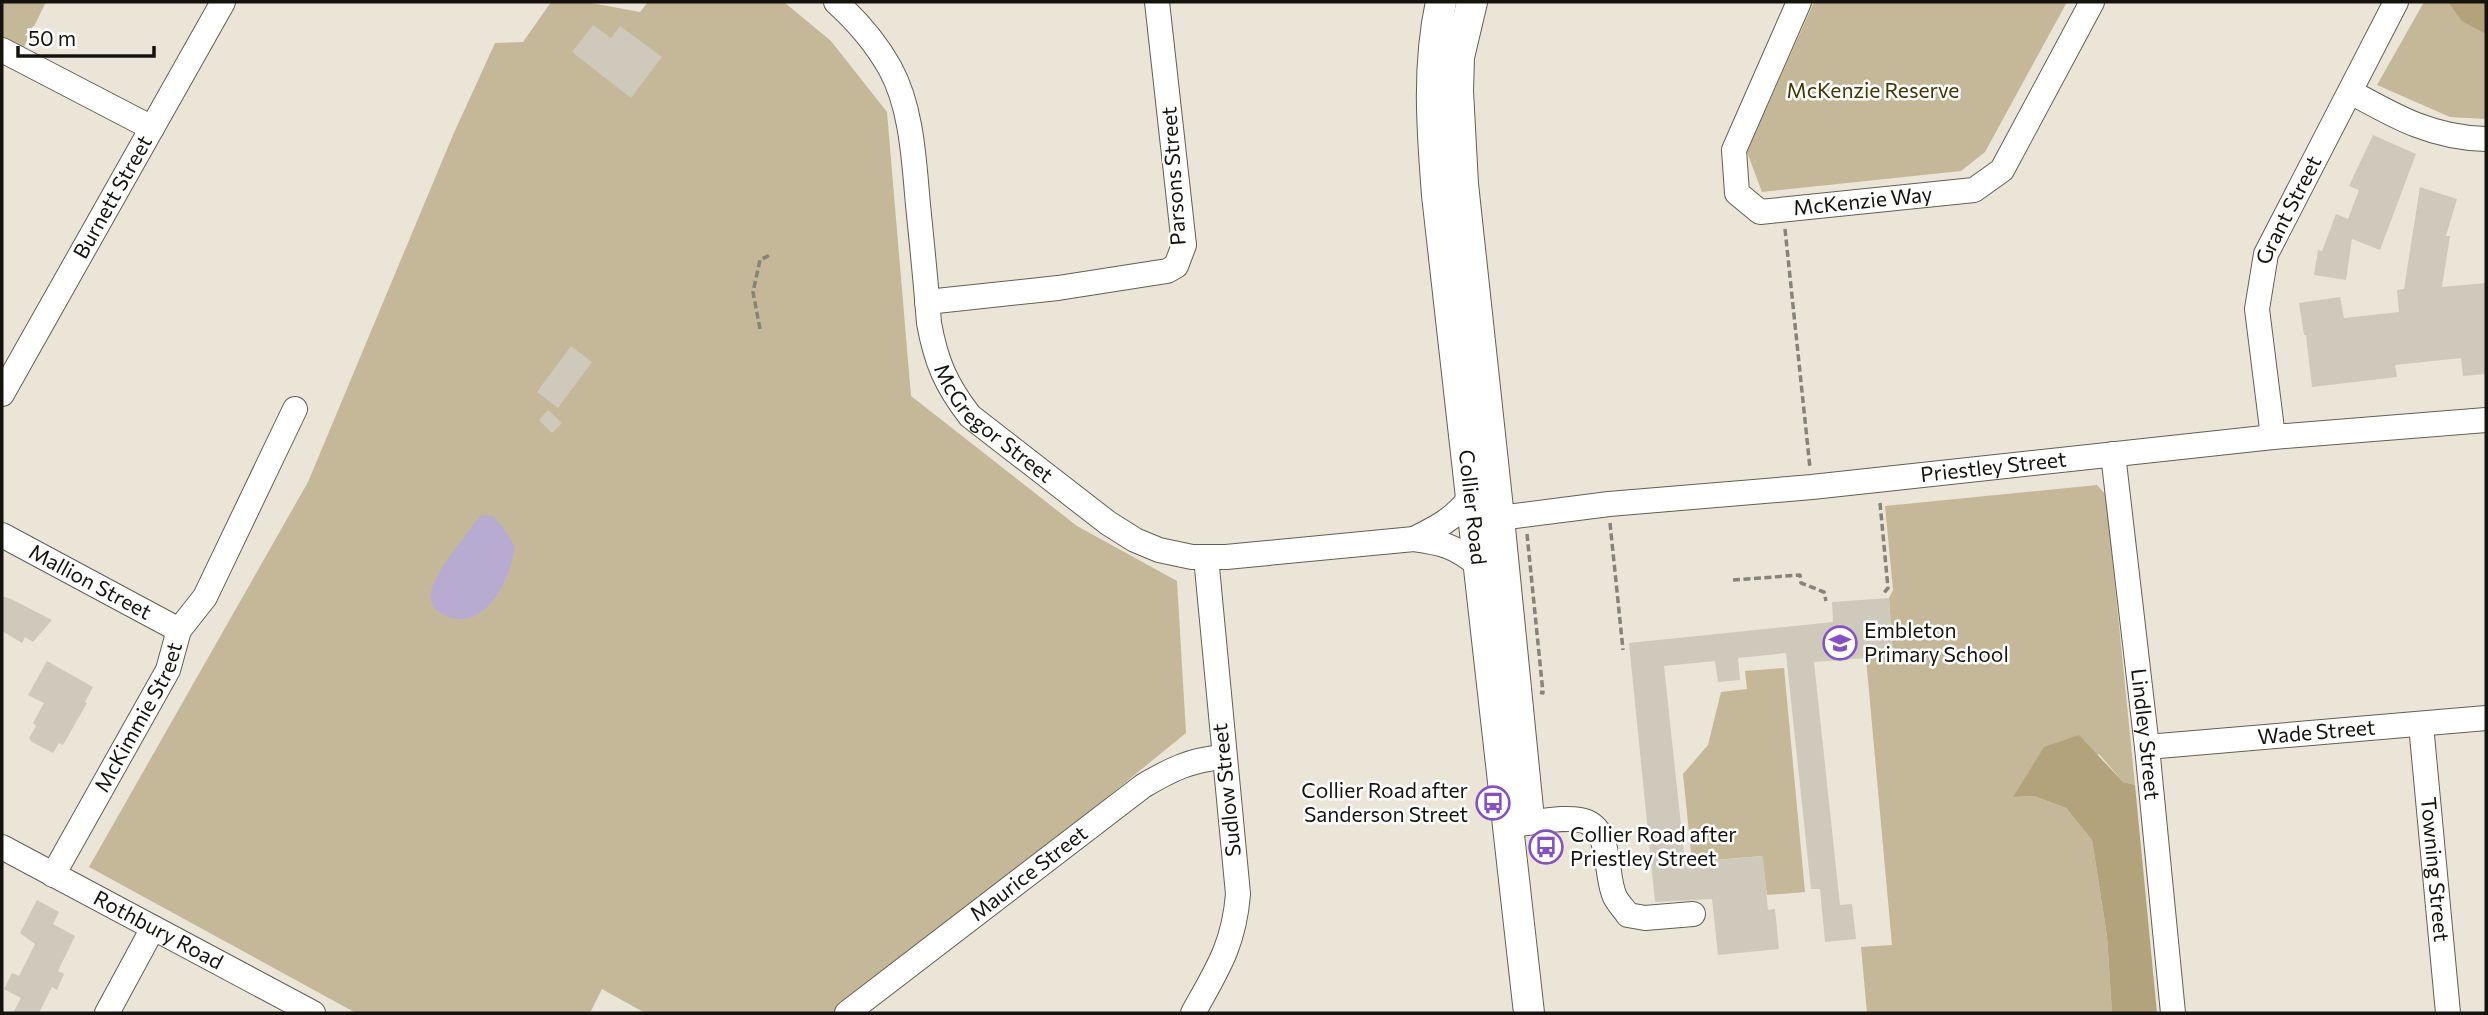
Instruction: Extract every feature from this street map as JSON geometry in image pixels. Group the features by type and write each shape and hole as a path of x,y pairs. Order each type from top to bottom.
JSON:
{"main road":[{"name":"Collier Road","path":"1441,2 1434,31 1431,73 1432,126 1451,338 1477,564 1549,1013"},
{"name":"Collier Road","path":"1472,2 1459,57 1459,127 1499,518 1529,1013"}],"street":[{"name":"Burnett Street","path":"2,394 223,2"},
{"name":"McGregor Street","path":"836,2 853,17 872,41 891,70 903,103 914,156 934,351 953,394 970,416 1108,523 1135,540 1159,550 1206,557 1414,539 1457,548 1477,564"},
{"name":"Parsons Street","path":"927,302 1058,288 1167,271 1176,266 1184,245 1157,2"},
{"name":"McKenzie Way","path":"1799,2 1734,150 1737,193 1760,212 1974,190 2002,170 2092,2"},
{"name":"Grant Street","path":"2273,437 2257,309 2266,254 2396,2"},
{"path":"2,50 152,128"},
{"path":"2351,92 2403,121 2456,138 2486,139"},
{"name":"McKimmie Street","path":"53,875 168,670 179,630 205,597 295,409"},
{"name":"Priestley Street","path":"1499,518 1609,504 1812,487 2273,437 2486,420"},
{"name":"Lindley Street","path":"2113,454 2147,747 2173,1013"},
{"name":"McGregor Street","path":"1414,539 1450,520 1469,499"},
{"name":"Mallion Street","path":"2,535 179,630"},
{"name":"Sudlow Street","path":"1194,1013 1225,954 1236,923 1238,894 1206,557"},
{"name":"Wade Street","path":"2147,747 2486,718"},
{"name":"Towning Street","path":"2421,725 2448,1013"},
{"name":"Maurice Street","path":"847,1013 1143,786 1171,769 1189,762 1223,757"},
{"path":"1519,824 1569,820 1587,822 1597,831 1606,852 1614,895 1628,915 1645,918 1693,914"},
{"name":"Rothbury Road","path":"2,847 313,1013"},
{"path":"107,1013 153,928"}],"path":[{"path":"1783,209 1812,487"},
{"path":"760,329 753,292 760,260 772,254"},
{"path":"1880,503 1888,588 1882,595"},
{"path":"1609,504 1623,650"},
{"path":"1733,580 1800,575 1801,583 1824,592 1826,601"}],"green space":[{"path":"2,2 46,2 18,59 2,50"},
{"path":"551,2 586,2 640,12 648,2 784,2 831,41 887,112 911,396 1077,526 1177,581 1186,733 1018,870 840,1002 834,1013 645,1013 602,989 590,1013 356,1013 89,867 308,482 453,135 495,43 523,42"},
{"name":"McKenzie Reserve","path":"1814,2 2067,2 1985,152 1961,171 1762,192 1747,152"},
{"path":"2424,2 2486,2 2486,119 2450,117 2377,85"},
{"path":"2097,485 2106,495 2135,785 2123,782 2099,754 2014,797 2034,796 2066,808 2092,840 2107,936 2112,1013 1867,1013 1861,947 1892,945 1866,658 1893,656 1889,598 1893,590 1885,506"},
{"path":"1784,668 1805,892 1767,895 1762,856 1692,862 1683,774 1708,745 1721,692 1747,689 1745,671"}],"shaded area":[{"path":"2448,2 2486,2 2486,34 2462,21"},
{"path":"480,516 493,516 515,547 510,566 503,586 491,603 475,616 451,618 443,615 432,604 432,588 453,551"},
{"path":"2079,735 2123,782 2135,785 2157,1013 2112,1013 2107,936 2092,840 2066,808 2034,796 2013,797 2044,747"}],"building":[{"path":"593,25 611,38 620,26 662,57 631,98 572,52"},
{"path":"2373,135 2416,154 2380,250 2352,239 2346,280 2314,275 2318,250 2322,251 2336,214 2348,219 2359,190 2349,186"},
{"path":"2420,187 2457,199 2446,236 2450,236 2442,287 2486,283 2486,374 2463,376 2461,358 2395,365 2397,377 2312,387 2299,303 2340,297 2344,318 2399,312 2397,290 2404,289"},
{"path":"571,346 592,362 558,408 537,392"},
{"path":"548,410 562,423 552,433 539,420"},
{"path":"2,596 52,620 33,642 25,637 22,643 2,631"},
{"path":"1889,598 1893,656 1814,662 1840,905 1852,904 1856,939 1825,942 1820,889 1811,889 1786,653 1738,658 1740,680 1718,682 1715,661 1664,666 1685,863 1763,856 1768,910 1775,909 1779,949 1718,955 1712,899 1655,902 1629,643 1833,622 1832,602"},
{"path":"47,661 93,687 63,745 59,743 53,753 29,738 36,726 33,723 44,703 28,695"},
{"path":"37,900 59,912 53,924 75,936 58,971 64,974 57,990 52,987 39,1013 13,1013 21,998 4,989 12,973 19,976 35,944 20,933"}],"place":[{"name":"Embleton Primary School","path":"1840,643"},
{"name":"Collier Road after Sanderson Street","path":"1493,803"},
{"name":"Collier Road after Priestley Street","path":"1546,847"}]}
